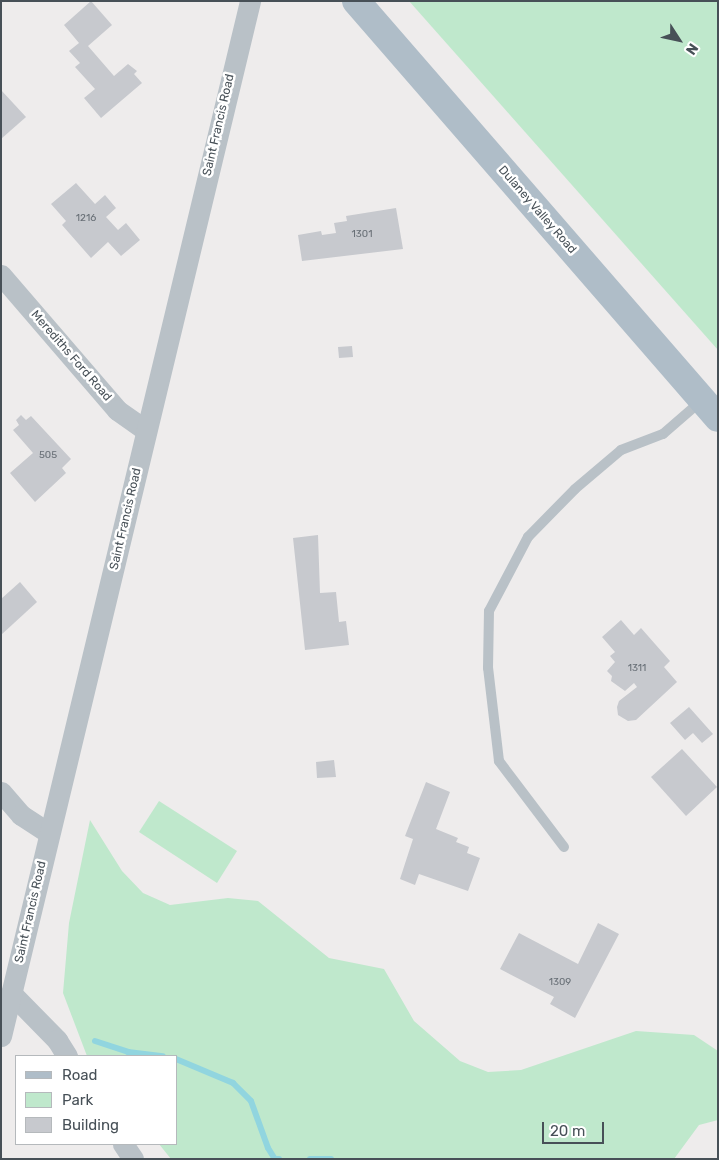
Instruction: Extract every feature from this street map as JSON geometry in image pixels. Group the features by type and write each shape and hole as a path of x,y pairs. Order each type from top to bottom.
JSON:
{"main road":[{"name":"Dulaney Valley Road","path":"356,1 710,409"}],"street":[{"name":"Saint Francis Road","path":"1,1036 11,994 10,958 49,833 250,1"},
{"name":"Merediths Ford Road","path":"1,275 117,410 146,430"},
{"path":"1,792 21,815 49,833"},
{"path":"11,994 57,1040 66,1055"},
{"path":"124,1145 133,1159"}],"lane":[{"path":"564,847 498,761 488,668 489,611 528,537 575,489 621,450 663,434 710,409"}],"green space":[{"path":"409,1 718,1 718,350"},
{"path":"159,801 237,851 217,883 139,832"},
{"path":"90,820 122,871 143,893 170,905 228,898 258,901 329,958 384,969 414,1021 460,1061 488,1072 521,1070 636,1031 694,1035 718,1051 718,1120 699,1125 674,1159 171,1159 160,1145 178,1145 178,1055 87,1055 63,993 69,923"}],"building":[{"path":"91,1 112,25 88,46 114,76 128,64 137,71 134,74 142,83 101,118 84,98 95,89 75,67 80,63 69,51 79,43 64,25"},
{"path":"1,90 26,117 1,139"},
{"path":"76,183 95,204 105,195 116,208 106,217 118,230 126,223 140,240 121,256 108,242 91,258 62,225 66,221 51,204"},
{"path":"396,208 403,249 302,261 298,235 321,231 322,235 336,233 334,223 347,221 346,216"},
{"path":"352,346 353,357 339,358 338,347"},
{"path":"21,415 26,420 31,416 71,459 62,468 66,473 35,502 10,473 33,453 13,430 19,425 16,420"},
{"path":"318,535 320,593 336,592 339,622 346,621 349,645 305,650 293,538"},
{"path":"20,582 37,602 1,635 1,599"},
{"path":"621,620 634,635 641,628 670,661 664,667 677,682 636,720 628,721 618,715 617,707 619,701 637,687 634,683 625,691 611,681 612,676 607,671 615,662 610,656 615,652 602,637"},
{"path":"689,707 713,734 702,743 693,733 685,740 670,723"},
{"path":"682,749 717,787 686,816 651,777"},
{"path":"334,760 336,777 317,778 316,762"},
{"path":"426,782 450,792 436,829 458,838 456,842 469,847 467,853 480,858 468,891 419,874 415,885 400,879 413,839 405,836"},
{"path":"598,923 619,934 575,1018 550,1004 554,997 500,969 519,933 578,964"}],"waterway":[{"path":"95,1041 128,1052 154,1055"},
{"path":"178,1060 233,1083 251,1101 268,1148 275,1159 279,1159"},
{"path":"310,1159 331,1159"}]}
